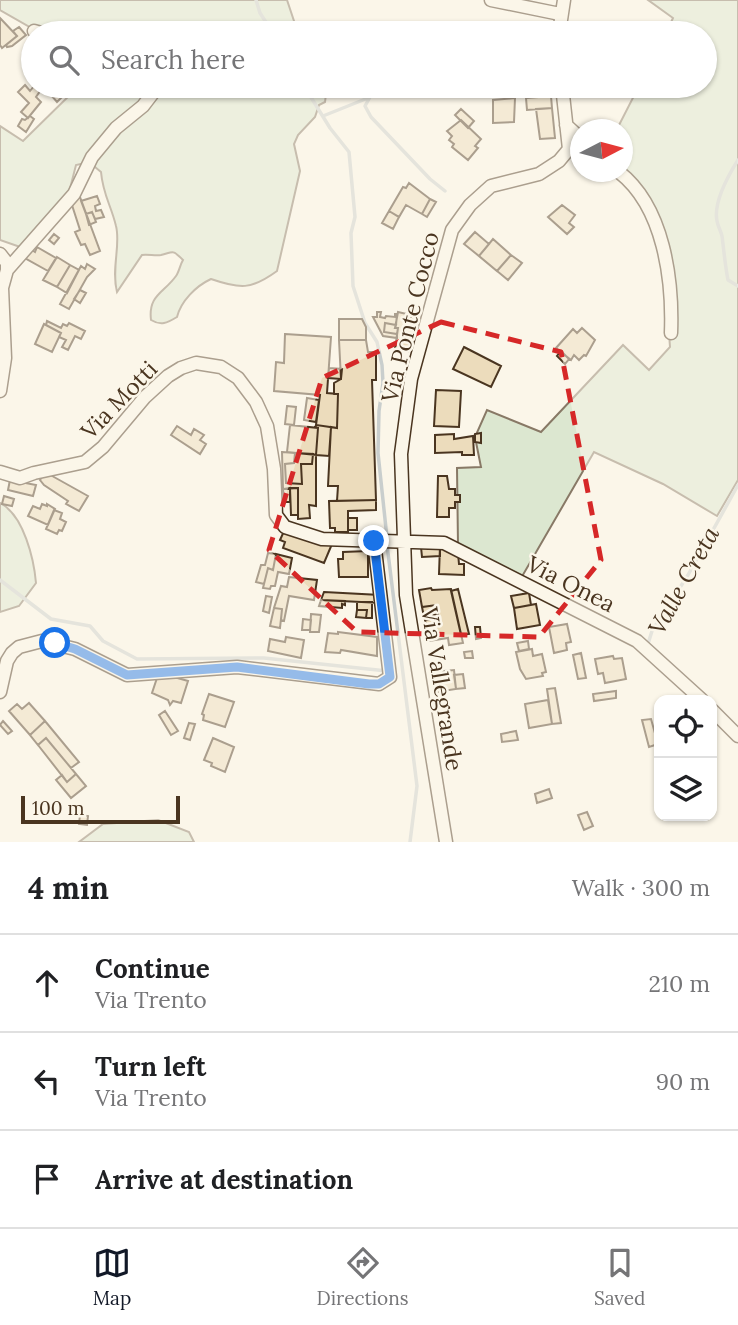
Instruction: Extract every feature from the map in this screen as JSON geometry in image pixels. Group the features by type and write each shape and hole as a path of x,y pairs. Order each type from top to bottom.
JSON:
{"street":[{"path":"491,0 560,14"},
{"path":"560,21 564,0"},
{"path":"7,270 74,194 92,157 116,128 149,98"},
{"name":"Via Ponte Cocco","path":"399,542 401,454 411,379 452,230 470,205 491,186 539,174 559,161 569,149 563,98"},
{"path":"566,125 570,129"},
{"path":"630,182 659,228 672,299 671,333"},
{"path":"0,254 7,270 2,288 5,358 0,391"},
{"name":"Via Motti","path":"0,472 20,478 85,462 103,447 145,397 168,376 196,363 210,364 221,367 238,378 256,402 267,426 274,469 276,515 279,522 301,534 322,539 399,542"},
{"path":"0,692 7,661 12,653 19,647 42,641 75,649 127,675 237,667 379,684 389,672 377,541"},
{"name":"Via Onea","path":"399,542 444,543 637,641 696,695"},
{"name":"Via Vallegrande","path":"399,542 446,842"},
{"path":"717,715 738,736"}],"highlighted area":[{"path":"441,322 561,352 601,560 539,637 357,632 269,550 322,378"}],"green space":[{"path":"0,0 287,0 294,21 21,22 0,10"},
{"path":"648,0 738,0 738,480 717,516 663,484 594,452 520,580 458,545 457,468 481,467 475,437 487,410 541,432 623,345 649,370 670,347 664,265 643,202 629,182 633,182 633,119 622,119 633,98 717,98 717,21 672,21 673,18"},
{"path":"67,98 326,98 294,144 300,171 277,271 260,282 245,286 211,279 190,295 177,317 164,323 151,320 152,305 176,276 183,260 173,252 142,255 117,292 116,226 101,172 89,162 76,165 65,208 26,249 0,240 0,126 23,141"},
{"path":"0,503 15,517 26,539 36,583 19,606 0,612"},
{"path":"158,820 189,832 194,842 79,842 103,824"}],"building":[{"path":"0,18 17,36 2,48 0,45"},
{"path":"19,27 21,39 7,47 17,36 13,31"},
{"path":"24,98 37,98 41,102 28,118 21,112 29,103"},
{"path":"515,98 514,122 493,123 493,100"},
{"path":"526,98 551,98 552,108 527,110"},
{"path":"552,108 555,138 540,139 536,109"},
{"path":"461,109 474,121 468,128 455,115"},
{"path":"30,116 34,119 26,132 18,126 22,119"},
{"path":"461,120 481,139 475,146 478,148 468,160 452,147 454,144 449,140 452,136 447,131"},
{"path":"409,183 430,199 422,214 406,205 399,217 389,211 403,187 406,188"},
{"path":"97,196 100,204 95,206 96,211 101,210 104,217 95,219 92,212 86,214 81,201"},
{"path":"80,197 100,251 90,255 75,232 80,230 71,202"},
{"path":"430,199 436,202 427,217 422,214"},
{"path":"562,205 575,215 569,223 574,227 567,234 548,217"},
{"path":"389,211 399,217 393,229 382,223"},
{"path":"92,212 96,222 89,225 86,214"},
{"path":"475,232 489,244 479,256 464,244"},
{"path":"54,234 59,238 54,244 49,240"},
{"path":"493,239 511,255 497,271 479,256"},
{"path":"37,247 56,258 48,271 23,257 32,250 35,252"},
{"path":"511,255 522,263 508,280 497,271"},
{"path":"57,257 70,265 57,287 43,280"},
{"path":"87,264 95,269 87,277 69,309 60,304 81,266 85,269"},
{"path":"70,265 79,270 67,293 57,287"},
{"path":"80,290 86,293 80,303 74,299"},
{"path":"377,312 381,312 380,317 385,318 395,317 397,314 396,325 385,323 384,332 397,334 397,338 383,336 373,317 377,317"},
{"path":"398,312 411,315 411,319 416,320 408,351 395,349"},
{"path":"339,319 362,319 366,327 366,340 339,340"},
{"path":"47,321 61,328 63,324 67,326 69,323 85,331 81,339 75,336 68,350 62,347 66,340 59,337 61,333 46,325"},
{"path":"385,323 396,325 397,334 384,332"},
{"path":"44,324 61,333 52,352 35,344"},
{"path":"582,328 595,340 586,356 579,360 574,355 571,360 556,348 573,329 577,333"},
{"path":"285,334 331,337 327,393 338,394 337,428 316,425 320,395 274,391 276,362 284,363"},
{"path":"339,340 366,340 368,352 376,352 376,380 372,380 376,500 337,501 338,486 328,486 331,427 337,428 338,394 334,394 334,383 341,379"},
{"path":"464,347 501,366 491,387 453,369"},
{"path":"561,351 569,359 565,364 557,356"},
{"path":"329,368 342,369 341,379 328,378"},
{"path":"436,390 461,391 459,427 434,426"},
{"path":"307,398 319,400 316,422 304,420"},
{"path":"287,406 296,407 294,425 285,424"},
{"path":"290,425 318,428 316,455 287,452"},
{"path":"316,425 331,427 329,456 316,455"},
{"path":"177,426 191,435 194,429 204,435 200,440 206,444 200,454 171,435"},
{"path":"481,433 481,443 475,442 475,434"},
{"path":"454,434 454,439 473,436 474,455 462,455 462,452 435,453 435,435"},
{"path":"282,452 295,453 294,463 285,464 286,483 302,484 301,464 312,464 313,454 316,455 316,506 309,505 310,518 298,519 298,488 283,489"},
{"path":"295,453 313,454 312,464 301,464 302,484 286,483 285,464 294,463"},
{"path":"45,472 88,496 79,511 66,504 68,501 44,485 40,480"},
{"path":"438,476 447,476 449,489 455,489 455,495 460,495 460,502 455,502 455,508 449,508 449,517 437,517"},
{"path":"10,480 36,485 33,496 8,490"},
{"path":"290,488 290,502 284,502 283,489"},
{"path":"290,488 298,488 298,515 291,515"},
{"path":"4,496 14,499 12,506 2,504"},
{"path":"376,500 376,510 348,511 348,532 335,532 335,528 330,528 329,501"},
{"path":"42,504 55,509 48,525 28,516 33,506 40,509"},
{"path":"54,510 62,513 60,519 66,522 62,531 59,530 57,534 46,529"},
{"path":"348,518 357,518 357,530 348,530"},
{"path":"285,529 332,544 324,563 283,548 285,542 280,540"},
{"path":"440,546 450,549 450,553 458,553 459,564 464,564 464,575 439,574"},
{"path":"440,546 440,556 422,557 421,547"},
{"path":"368,551 368,577 339,577 338,559 343,559 343,552"},
{"path":"268,553 276,554 273,570 268,568 264,584 256,582 261,565 265,565"},
{"path":"276,554 292,558 289,574 278,572 275,586 270,589 263,588 268,568 273,570"},
{"path":"289,577 317,580 314,600 289,596 284,621 281,620 282,609 274,608 281,586 287,587"},
{"path":"451,589 463,643 449,645 448,638 428,641 425,620 439,618 436,605 422,607 419,590"},
{"path":"458,589 469,634 461,635 451,591"},
{"path":"324,592 380,595 381,603 321,600"},
{"path":"529,593 531,605 514,608 511,596"},
{"path":"266,596 272,597 269,613 263,611"},
{"path":"321,600 345,601 345,605 342,604 342,608 319,606"},
{"path":"357,602 372,602 372,618 366,618 367,610 357,610"},
{"path":"536,604 540,625 517,629 514,608"},
{"path":"436,605 438,614 424,617 422,607"},
{"path":"274,608 282,609 280,628 270,626"},
{"path":"357,610 367,610 366,618 356,617"},
{"path":"311,614 321,615 319,632 310,632"},
{"path":"303,619 311,620 310,630 302,630"},
{"path":"567,624 571,642 566,643 567,650 554,653 549,627"},
{"path":"475,627 480,627 481,638 476,639"},
{"path":"328,633 377,637 377,656 341,650 340,653 325,652"},
{"path":"286,637 304,640 301,658 268,651 270,639 285,642"},
{"path":"528,641 529,649 519,651 517,643"},
{"path":"532,649 533,656 542,654 546,672 542,673 543,676 526,679 520,669 516,652"},
{"path":"472,651 473,658 465,658 464,652"},
{"path":"581,653 586,678 578,679 573,655"},
{"path":"613,656 614,659 622,658 626,679 605,683 603,673 598,674 595,659"},
{"path":"454,670 456,689 436,692 434,672"},
{"path":"463,674 465,688 456,689 454,675"},
{"path":"158,675 188,681 181,703 173,701 170,705 168,700 152,693"},
{"path":"555,688 561,723 552,724 547,689"},
{"path":"616,691 616,698 594,701 593,694"},
{"path":"209,694 234,702 225,727 203,720 202,714"},
{"path":"548,700 552,724 529,728 525,704"},
{"path":"29,703 45,721 30,735 9,711 17,704 22,709"},
{"path":"165,711 178,731 171,735 159,715"},
{"path":"651,719 654,745 649,747 642,720"},
{"path":"3,721 12,731 8,734 0,725"},
{"path":"45,721 79,762 71,768 46,738 38,745 30,735"},
{"path":"189,723 195,724 190,740 184,738"},
{"path":"516,731 518,740 502,742 501,734"},
{"path":"46,738 76,774 67,782 38,745"},
{"path":"213,738 234,747 225,772 204,760"},
{"path":"76,774 86,786 71,798 56,780 62,775 67,782"},
{"path":"549,789 552,798 537,803 535,794"},
{"path":"587,812 593,826 584,830 578,815"},
{"path":"80,815 88,816 87,825 79,824"}],"waterway":[{"path":"256,0 265,21"},
{"path":"311,98 349,152 355,217 351,233 353,286 365,323 377,342 382,365 378,453 387,538"},
{"path":"323,116 368,98"},
{"path":"369,98 365,106 371,117 430,179 445,191"},
{"name":"Valle Creta","path":"738,160 722,189 716,214 728,280 738,286"},
{"name":"Valle Creta","path":"647,647 652,631 688,575 738,485"},
{"path":"387,545 417,786 410,842"},
{"path":"0,580 51,619 90,626 103,641 137,659 264,658 387,671"}],"route":[{"path":"55,643 75,649 127,675 237,667 379,684 390,677 374,541"}]}
